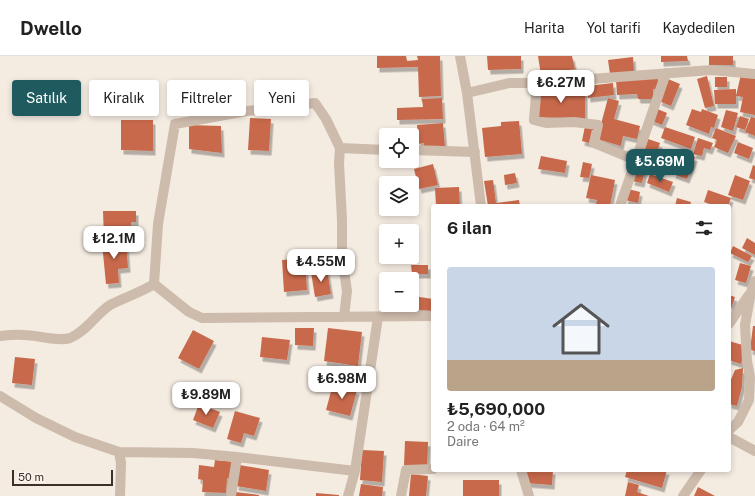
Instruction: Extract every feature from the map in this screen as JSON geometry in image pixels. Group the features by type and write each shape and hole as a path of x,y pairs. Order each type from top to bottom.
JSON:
{"street":[{"path":"460,56 467,93 481,204"},
{"path":"467,93 509,83 537,83 712,70 755,74"},
{"path":"621,204 666,73"},
{"path":"537,83 534,120 546,123 574,122 598,125 594,144 635,160"},
{"path":"154,284 158,224 175,124 247,111 315,103 326,119 340,148 338,163 342,220 342,257 347,291 344,317"},
{"path":"340,148 379,150"},
{"path":"419,150 475,152"},
{"path":"731,428 738,422 749,400 750,377 747,361 745,325 751,292 755,281"},
{"path":"154,284 189,312 202,318 431,316"},
{"path":"0,336 23,334 58,339 69,338 81,331 109,306 127,296 140,293 154,284"},
{"path":"731,321 751,292"},
{"path":"348,496 355,471 378,317"},
{"path":"731,324 745,325"},
{"path":"0,396 36,418 75,437 119,452 194,453 355,471"},
{"path":"731,438 755,451"},
{"path":"119,452 121,463 120,496"},
{"path":"231,496 237,457"},
{"path":"401,496 406,470 431,469"},
{"path":"522,472 529,496"},
{"path":"683,496 700,472"}],"building":[{"path":"377,56 406,56 407,61 418,60 417,56 440,56 441,96 419,97 418,67 377,68"},
{"path":"487,56 521,56 521,69 488,70"},
{"path":"538,56 572,56 575,69 541,75"},
{"path":"661,56 687,56 688,61 661,62"},
{"path":"709,56 733,56 733,65 709,65"},
{"path":"633,57 634,72 610,74 608,60"},
{"path":"741,74 755,77 755,115 740,112 743,97 736,96"},
{"path":"707,76 714,106 705,108 697,79"},
{"path":"658,77 658,89 653,89 653,99 638,99 637,94 617,95 616,79"},
{"path":"715,77 727,77 727,87 715,87"},
{"path":"668,79 680,84 671,106 659,101"},
{"path":"613,83 614,95 588,98 587,86"},
{"path":"538,88 585,90 585,119 537,117"},
{"path":"736,89 736,104 715,104 714,90"},
{"path":"442,98 443,119 397,120 397,108 423,107 422,99"},
{"path":"608,98 619,101 614,119 640,126 637,139 623,136 621,146 597,139"},
{"path":"655,108 667,113 662,125 650,120"},
{"path":"692,109 701,112 702,109 718,115 714,128 711,127 709,134 686,125"},
{"path":"726,110 738,113 733,131 721,127"},
{"path":"740,116 749,119 745,130 736,127"},
{"path":"751,117 755,118 755,136 745,132"},
{"path":"250,118 271,119 269,151 248,150"},
{"path":"121,120 153,120 153,151 121,150"},
{"path":"519,121 522,154 485,157 482,128 501,126 501,122"},
{"path":"443,123 445,147 424,149 424,143 419,144 419,128 417,128 417,125"},
{"path":"189,125 221,126 222,153 189,149"},
{"path":"585,126 595,128 589,143 582,141"},
{"path":"665,127 695,137 691,149 661,138"},
{"path":"716,128 736,136 728,153 714,147 717,140 712,138"},
{"path":"698,138 713,143 710,150 704,148 702,156 693,154"},
{"path":"648,139 660,143 656,155 644,152"},
{"path":"738,142 753,148 749,159 734,153"},
{"path":"680,152 695,157 687,179 673,174"},
{"path":"541,156 567,161 565,173 538,169"},
{"path":"583,162 592,164 589,178 580,177"},
{"path":"433,164 438,185 419,189 419,176 416,176 414,169"},
{"path":"753,165 755,166 755,180 749,178"},
{"path":"635,167 645,170 642,183 632,181"},
{"path":"515,173 517,183 505,185 504,175"},
{"path":"650,174 673,182 669,192 647,183"},
{"path":"591,175 615,180 610,204 596,204 597,200 586,198"},
{"path":"735,175 750,181 743,200 728,195"},
{"path":"493,180 496,203 519,200 520,204 488,204 484,181"},
{"path":"459,187 460,204 436,204 435,188"},
{"path":"628,189 640,192 638,203 625,200"},
{"path":"708,190 731,198 729,204 710,204 704,202"},
{"path":"677,198 691,202 690,204 676,204"},
{"path":"103,211 136,211 136,222 131,222 131,237 104,238"},
{"path":"747,238 755,243 755,255 742,248"},
{"path":"126,241 128,268 118,269 119,283 106,284 102,243"},
{"path":"733,246 752,256 748,262 731,254"},
{"path":"305,258 307,290 284,292 282,260"},
{"path":"740,263 751,266 746,283 735,280"},
{"path":"411,265 428,265 428,274 412,272"},
{"path":"327,269 331,294 315,297 311,272"},
{"path":"731,296 735,297 731,309"},
{"path":"419,297 431,299 431,311 419,310"},
{"path":"753,326 755,326 755,351 750,350"},
{"path":"295,328 314,328 313,346 295,345"},
{"path":"328,328 362,332 358,366 324,361"},
{"path":"193,330 214,341 199,369 178,358"},
{"path":"262,337 290,340 287,360 260,357"},
{"path":"731,342 746,346 741,364 731,361"},
{"path":"15,357 35,359 32,385 12,383"},
{"path":"743,368 742,387 737,406 731,404 731,379 735,370"},
{"path":"333,384 357,390 350,416 326,410"},
{"path":"199,404 220,412 213,428 193,420"},
{"path":"235,411 260,418 254,436 244,433 241,443 227,439"},
{"path":"405,441 428,442 427,466 404,465"},
{"path":"362,450 384,451 382,482 360,480"},
{"path":"215,460 234,462 233,472 230,472 229,478 227,478 226,493 202,492 203,480 198,479 199,465 214,467"},
{"path":"239,465 269,470 266,491 236,486"},
{"path":"527,472 553,472 552,485 526,483"},
{"path":"626,472 666,472 662,488 625,477"},
{"path":"411,474 428,476 426,496 409,496"},
{"path":"463,480 499,480 499,496 463,496"},
{"path":"628,482 639,485 637,492 649,496 625,496"},
{"path":"361,484 383,487 382,496 359,496"},
{"path":"698,487 715,496 694,496"},
{"path":"236,492 259,495 259,496 236,496"},
{"path":"316,493 339,495 339,496 316,496"}]}
